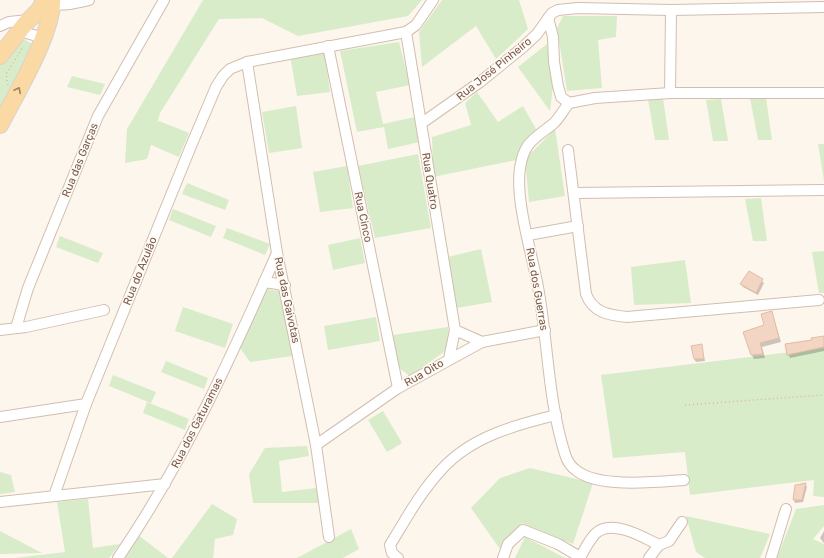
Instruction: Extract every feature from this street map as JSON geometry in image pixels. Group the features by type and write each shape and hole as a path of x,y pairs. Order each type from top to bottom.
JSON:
{"main road":[{"path":"0,125 30,32 48,2"},
{"path":"0,56 30,32 48,2"}],"street":[{"path":"48,2 89,0"},
{"name":"Rua das Garças","path":"16,328 28,288 98,116 164,0"},
{"path":"406,32 412,29 433,0"},
{"name":"Rua José Pinheiro","path":"422,123 480,82 522,48 537,34 548,18 558,10 569,8 671,10 824,7"},
{"path":"670,93 671,10"},
{"path":"548,18 553,38 554,62 558,86 561,97 569,103 595,98 670,93 824,93"},
{"path":"0,26 9,22 30,32"},
{"name":"Rua do Azulão","path":"54,496 86,404 185,160 216,87 223,76 230,69 247,62 406,32"},
{"name":"Rua Quatro","path":"406,32 455,330 449,359"},
{"name":"Rua Cinco","path":"328,46 398,388"},
{"name":"Rua das Gaivotas","path":"247,62 277,253 285,285 316,445 329,537"},
{"name":"Rua dos Guerras","path":"569,103 554,124 534,137 528,145 522,160 519,185 545,330 556,415 568,462 581,474 608,482 684,480"},
{"path":"568,150 586,294 589,302 606,315 627,317 819,300"},
{"path":"574,193 824,190"},
{"path":"528,235 578,226"},
{"name":"Rua dos Gaturamas","path":"118,558 165,484 230,357 277,253"},
{"path":"264,282 285,285"},
{"path":"0,330 104,310"},
{"path":"455,330 482,342"},
{"name":"Rua Oito","path":"316,445 398,388 482,342 545,330"},
{"path":"0,416 86,404"},
{"path":"398,558 392,553 390,545 414,507 446,465 475,443 490,436 524,422 556,415"},
{"path":"0,502 165,484"},
{"path":"771,558 786,509"},
{"path":"649,558 659,545 669,541 682,522"},
{"path":"503,558 508,544 522,530 558,544 580,558 595,534 606,528 627,530 659,545"}],"path":[{"path":"8,87 6,74 30,32"},
{"path":"685,405 824,395"}],"green space":[{"path":"203,0 422,0 408,16 298,36 262,18 219,19 160,113 157,124 159,121 189,133 179,157 151,145 147,159 125,163 127,129"},
{"path":"442,0 519,0 528,29 496,59 476,26 422,67 419,32"},
{"path":"563,16 617,16 616,37 598,40 602,88 567,91 557,28"},
{"path":"20,37 36,46 0,116 0,65"},
{"path":"399,42 410,85 376,92 383,124 415,117 420,142 388,149 384,127 357,132 340,51"},
{"path":"547,44 553,86 550,111 518,67"},
{"path":"324,49 330,92 297,96 290,55"},
{"path":"72,76 105,84 100,95 67,87"},
{"path":"477,92 498,122 523,106 536,129 516,160 433,177 432,137 471,125 465,103"},
{"path":"663,98 669,140 655,140 648,99"},
{"path":"750,98 766,98 772,140 758,140"},
{"path":"721,99 728,141 713,141 706,100"},
{"path":"296,106 302,148 269,153 262,112"},
{"path":"555,129 565,196 529,202 525,159"},
{"path":"818,144 824,144 824,181"},
{"path":"418,154 431,228 375,238 358,166"},
{"path":"347,166 353,208 320,212 313,172"},
{"path":"187,183 229,200 225,210 182,194"},
{"path":"761,198 767,241 753,241 745,199"},
{"path":"173,209 216,226 211,237 169,220"},
{"path":"227,228 270,244 265,255 223,238"},
{"path":"60,236 103,253 98,263 56,247"},
{"path":"360,238 365,263 333,270 328,245"},
{"path":"481,249 492,302 456,308 448,257"},
{"path":"824,251 824,293 819,293 812,252"},
{"path":"685,260 691,303 634,305 631,267"},
{"path":"267,289 285,292 292,356 250,362 240,348"},
{"path":"183,307 233,324 225,348 175,331"},
{"path":"376,317 380,341 328,350 324,326"},
{"path":"448,327 449,343 444,352 410,376 399,368 393,335"},
{"path":"824,348 824,497 813,496 814,480 690,495 685,452 613,458 601,375"},
{"path":"166,361 208,378 204,389 161,372"},
{"path":"113,375 156,392 151,403 109,386"},
{"path":"147,402 189,419 185,430 143,413"},
{"path":"383,411 402,443 387,452 368,420"},
{"path":"307,446 309,456 279,461 282,492 316,488 320,503 253,503 249,474 265,448"},
{"path":"530,468 593,483 573,544 522,523 500,549 471,508 500,478"},
{"path":"0,472 11,475 15,492 0,494"},
{"path":"88,499 93,548 120,544 109,558 15,558 65,552 57,502"},
{"path":"212,504 237,519 233,535 215,539 213,558 172,558"},
{"path":"824,505 824,526 813,539 824,544 824,558 777,558 796,509"},
{"path":"686,516 770,534 760,558 705,558 696,552"},
{"path":"351,529 359,549 343,558 297,558"},
{"path":"0,531 42,553 0,554"},
{"path":"138,535 168,558 124,558"},
{"path":"525,537 565,558 515,558"}],"building":[{"path":"749,271 763,279 756,293 740,284"},
{"path":"772,311 779,338 760,343 763,354 751,355 743,332 764,325 761,314"},
{"path":"824,336 824,347 787,355 785,344 812,340 811,338"},
{"path":"702,344 704,359 694,359 691,346"},
{"path":"806,483 802,500 793,500 795,485"}]}
